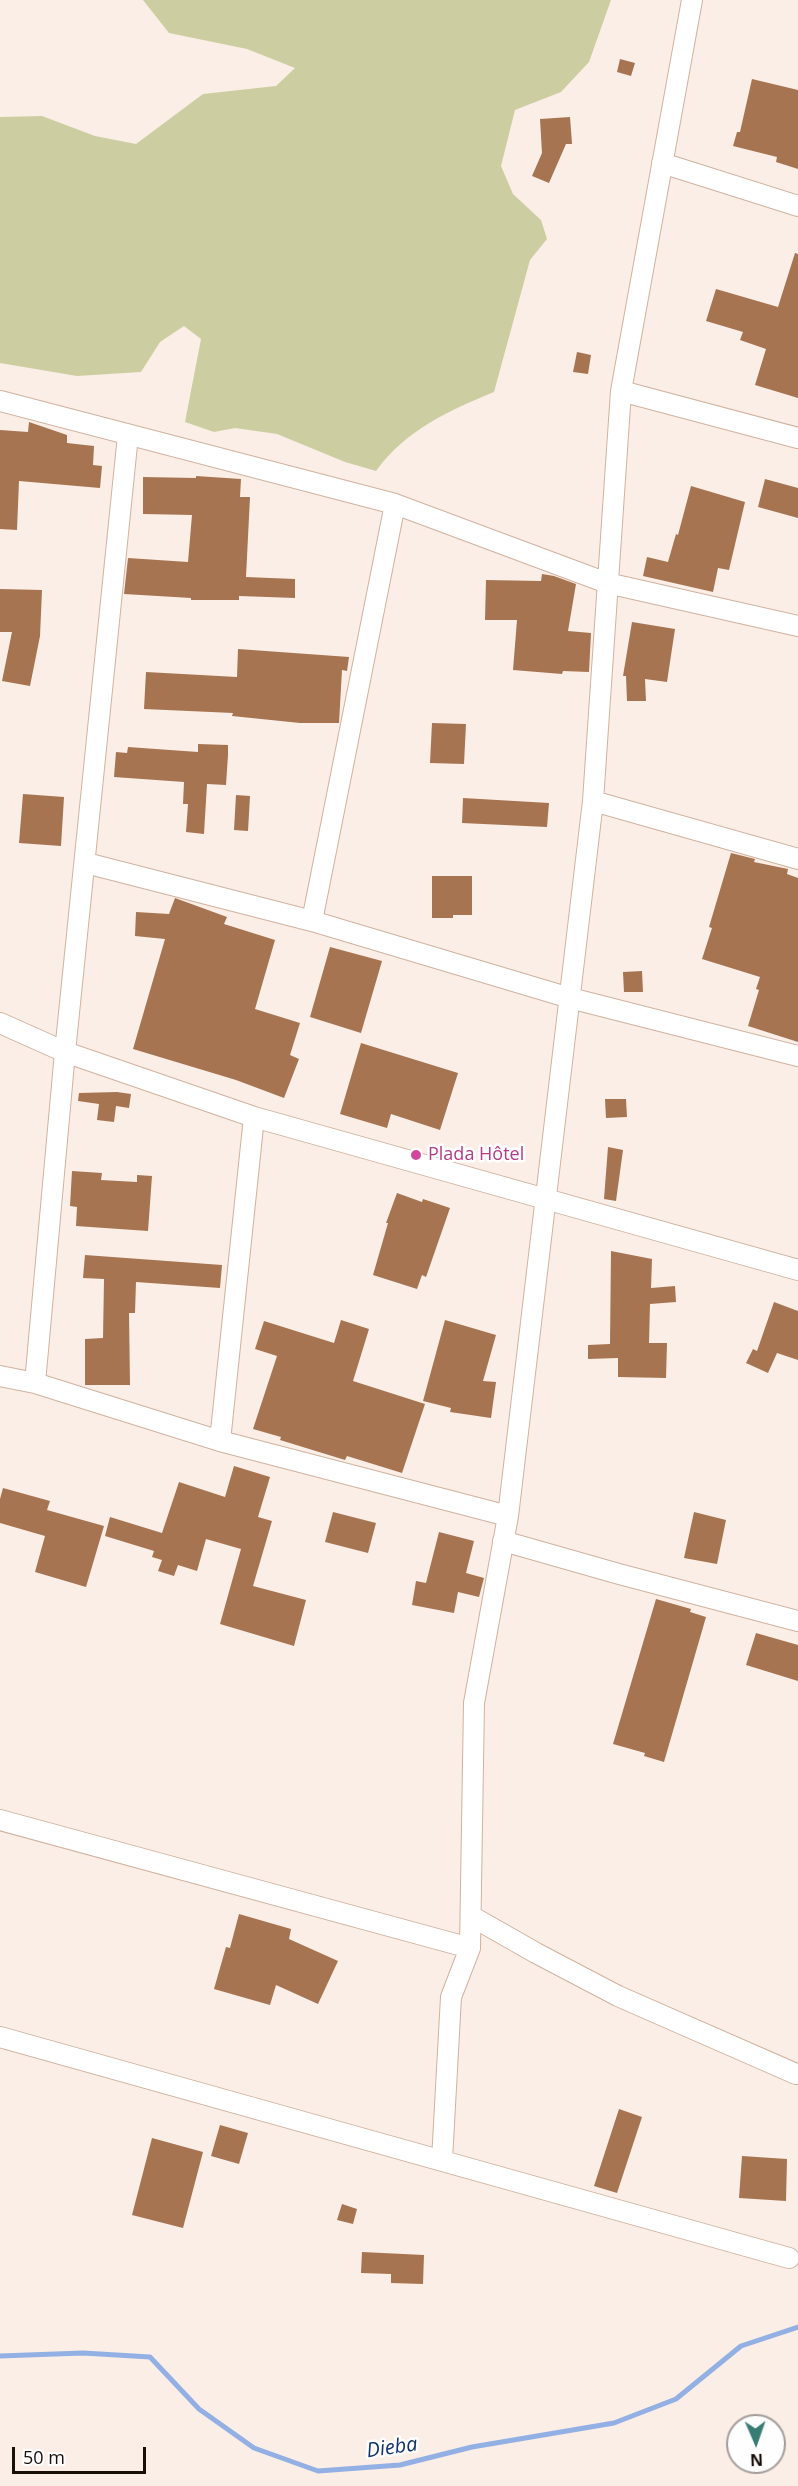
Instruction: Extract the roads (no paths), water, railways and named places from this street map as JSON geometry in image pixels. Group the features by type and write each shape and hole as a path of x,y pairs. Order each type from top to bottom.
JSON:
{"street":[{"path":"442,2160 451,1997 470,1948 474,1703 508,1516 593,801 621,391 692,0"},
{"path":"662,163 798,206"},
{"path":"621,391 798,438"},
{"path":"0,401 395,504 607,583 798,626"},
{"path":"35,1383 64,1052 86,863 128,435"},
{"path":"312,921 395,504"},
{"path":"593,801 798,859"},
{"path":"86,863 312,921 570,998 798,1056"},
{"path":"0,1023 64,1052 254,1117 798,1270"},
{"path":"220,1441 254,1117"},
{"path":"0,1376 35,1383 220,1441 508,1516"},
{"path":"503,1541 798,1621"},
{"path":"0,1820 470,1948"},
{"path":"471,1916 618,1996 796,2074"},
{"path":"0,2037 789,2258"}],"waterway":[{"name":"Dieba","path":"0,2356 83,2353 150,2357 199,2409 254,2448 318,2471 400,2465 472,2447 614,2423 676,2399 741,2346 798,2327"}],"place":[{"name":"Plada Hôtel","path":"416,1155"}]}
